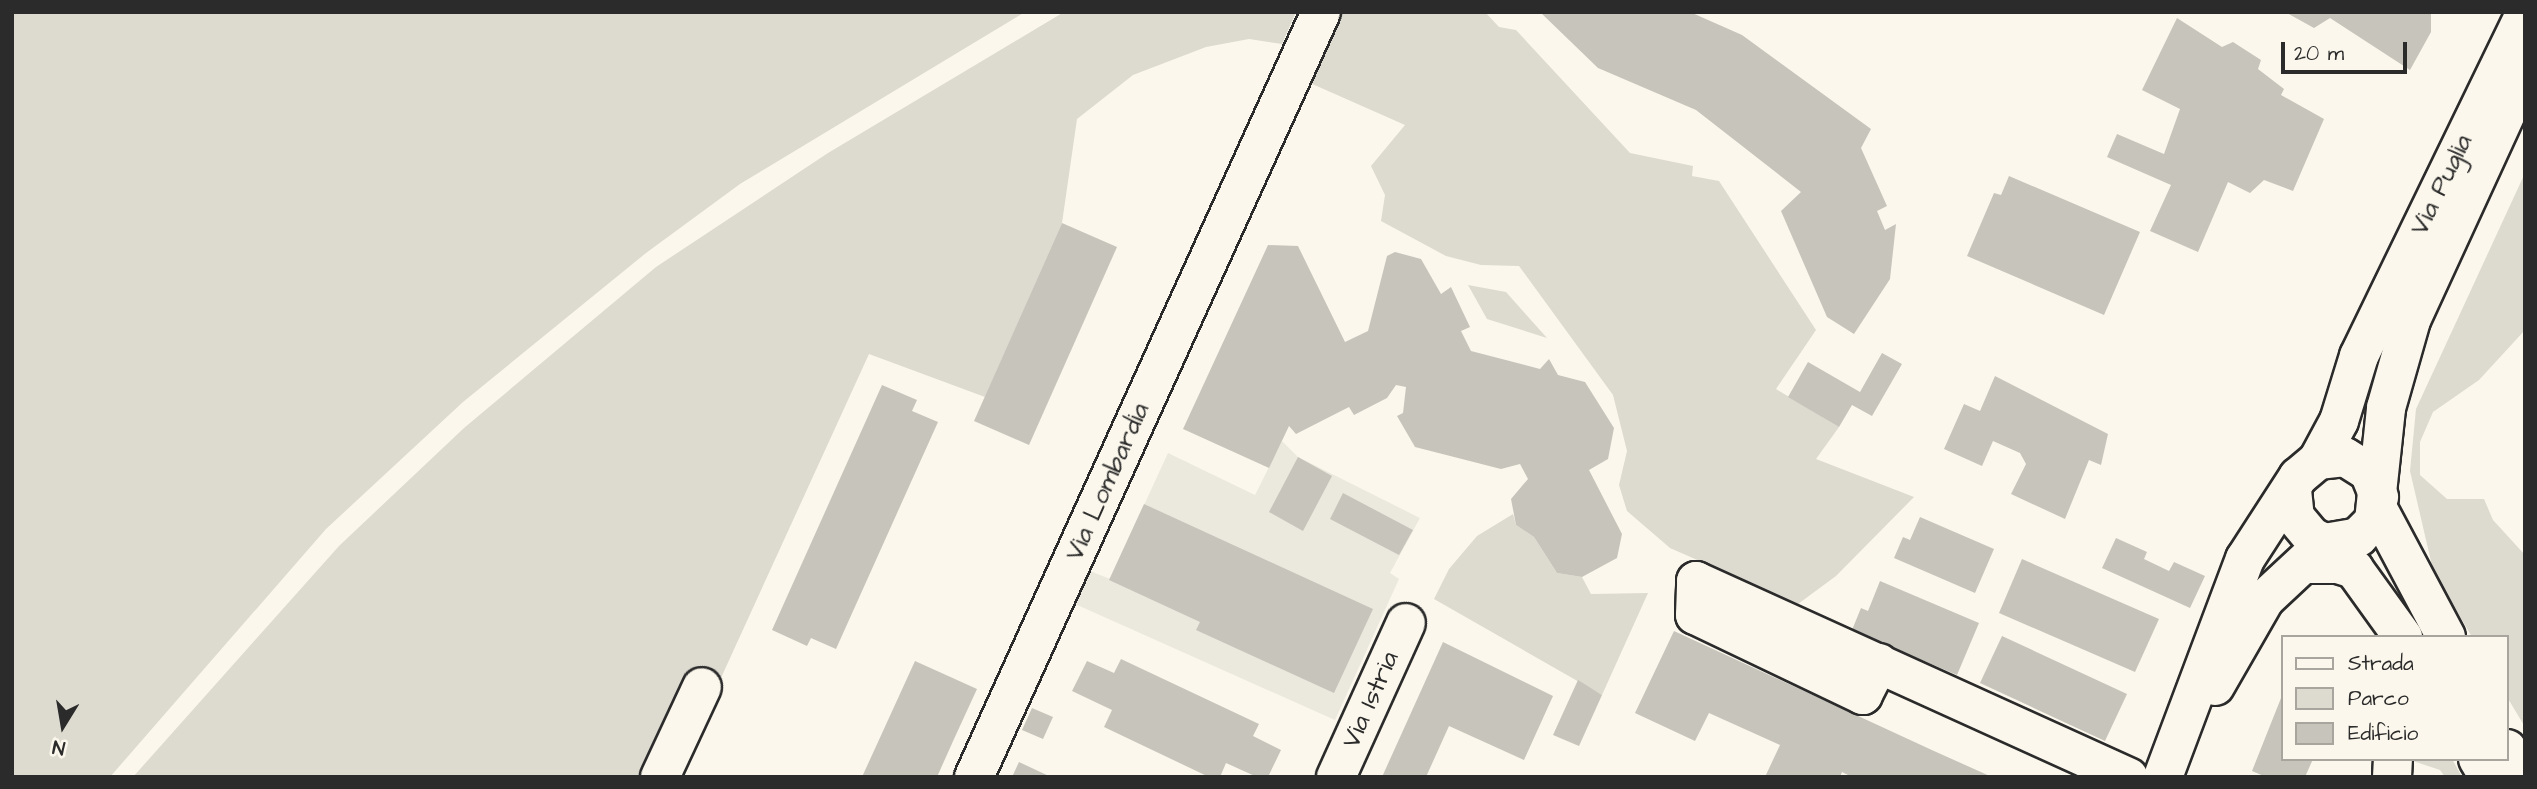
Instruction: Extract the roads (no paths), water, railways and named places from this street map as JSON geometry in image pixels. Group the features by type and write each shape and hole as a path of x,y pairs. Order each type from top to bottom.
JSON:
{"street":[{"name":"Via Lombardia","path":"974,777 1321,12"},
{"name":"Via Puglia","path":"2318,460 2339,421 2358,356 2516,17"},
{"name":"Via Puglia","path":"2379,503 2383,431 2395,374 2411,320 2525,72"},
{"path":"2164,777 2245,559 2298,477 2318,460 2332,456 2358,462 2369,472 2379,503 2445,635"},
{"path":"2292,490 2295,517 2322,550 2356,560 2397,632"},
{"path":"2164,777 2265,599 2322,550 2367,530 2379,503"},
{"path":"1696,580 2129,777"},
{"name":"Via Istria","path":"1336,777 1406,623"},
{"path":"660,777 702,687"},
{"path":"2484,761 2512,770"}]}
